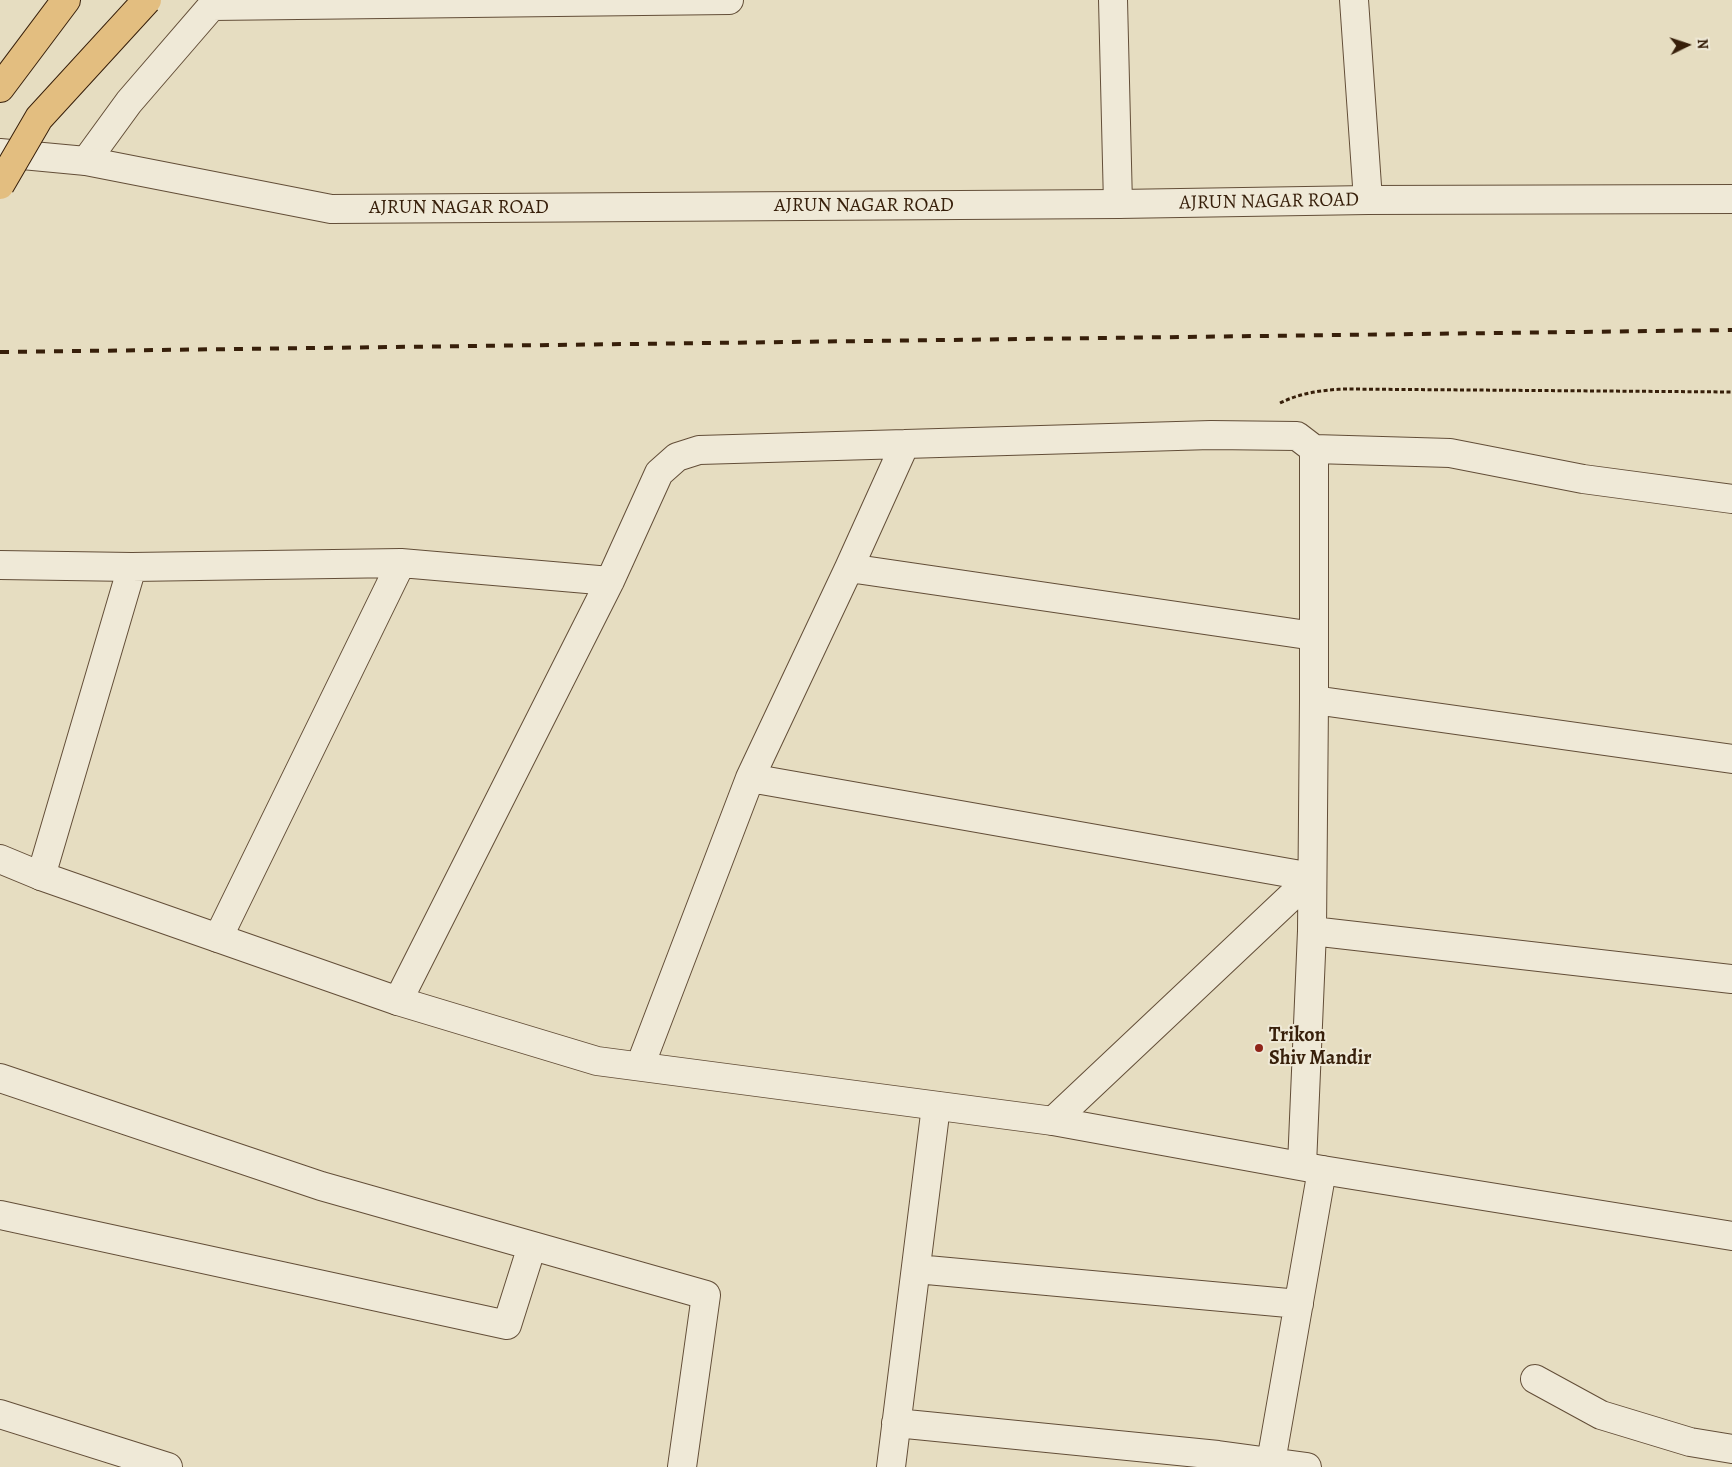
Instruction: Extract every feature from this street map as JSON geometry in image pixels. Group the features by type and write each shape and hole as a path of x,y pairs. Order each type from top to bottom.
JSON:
{"main road":[{"path":"0,88 66,0"},
{"path":"0,186 39,118 147,0"}],"street":[{"path":"86,161 129,102 215,3 729,0"},
{"path":"1113,0 1118,204"},
{"path":"1354,0 1368,200"},
{"name":"AJRUN NAGAR ROAD","path":"0,153 86,161 331,209 1118,204 1368,200 1732,199"},
{"path":"398,1000 610,582 659,473 677,457 699,450 1211,434 1297,436 1314,449 1450,453 1584,479 1732,499"},
{"path":"640,1066 750,778 905,444"},
{"path":"1271,1462 1299,1304 1312,1167 1314,449"},
{"path":"0,565 132,567 401,563 610,582"},
{"path":"218,938 401,563"},
{"path":"41,876 132,567"},
{"path":"849,568 1314,636"},
{"path":"1314,700 1732,759"},
{"path":"750,778 1312,877"},
{"path":"0,859 41,876 398,1000 597,1061 1053,1122 1732,1236"},
{"path":"1053,1122 1312,877"},
{"path":"1312,931 1732,979"},
{"path":"0,1078 321,1186 706,1295 682,1467"},
{"path":"892,1467 936,1106"},
{"path":"0,1216 507,1325 532,1246"},
{"path":"916,1269 1299,1304"},
{"path":"1535,1379 1601,1415 1690,1442 1732,1449"},
{"path":"0,1414 168,1467"},
{"path":"896,1423 1218,1455 1307,1467"}],"path":[{"path":"1276,404 1293,397 1322,390 1344,389 1732,392"}],"railway":[{"path":"0,352 1732,330"}],"place":[{"name":"Trikon Shiv Mandir","path":"1259,1048"}]}
